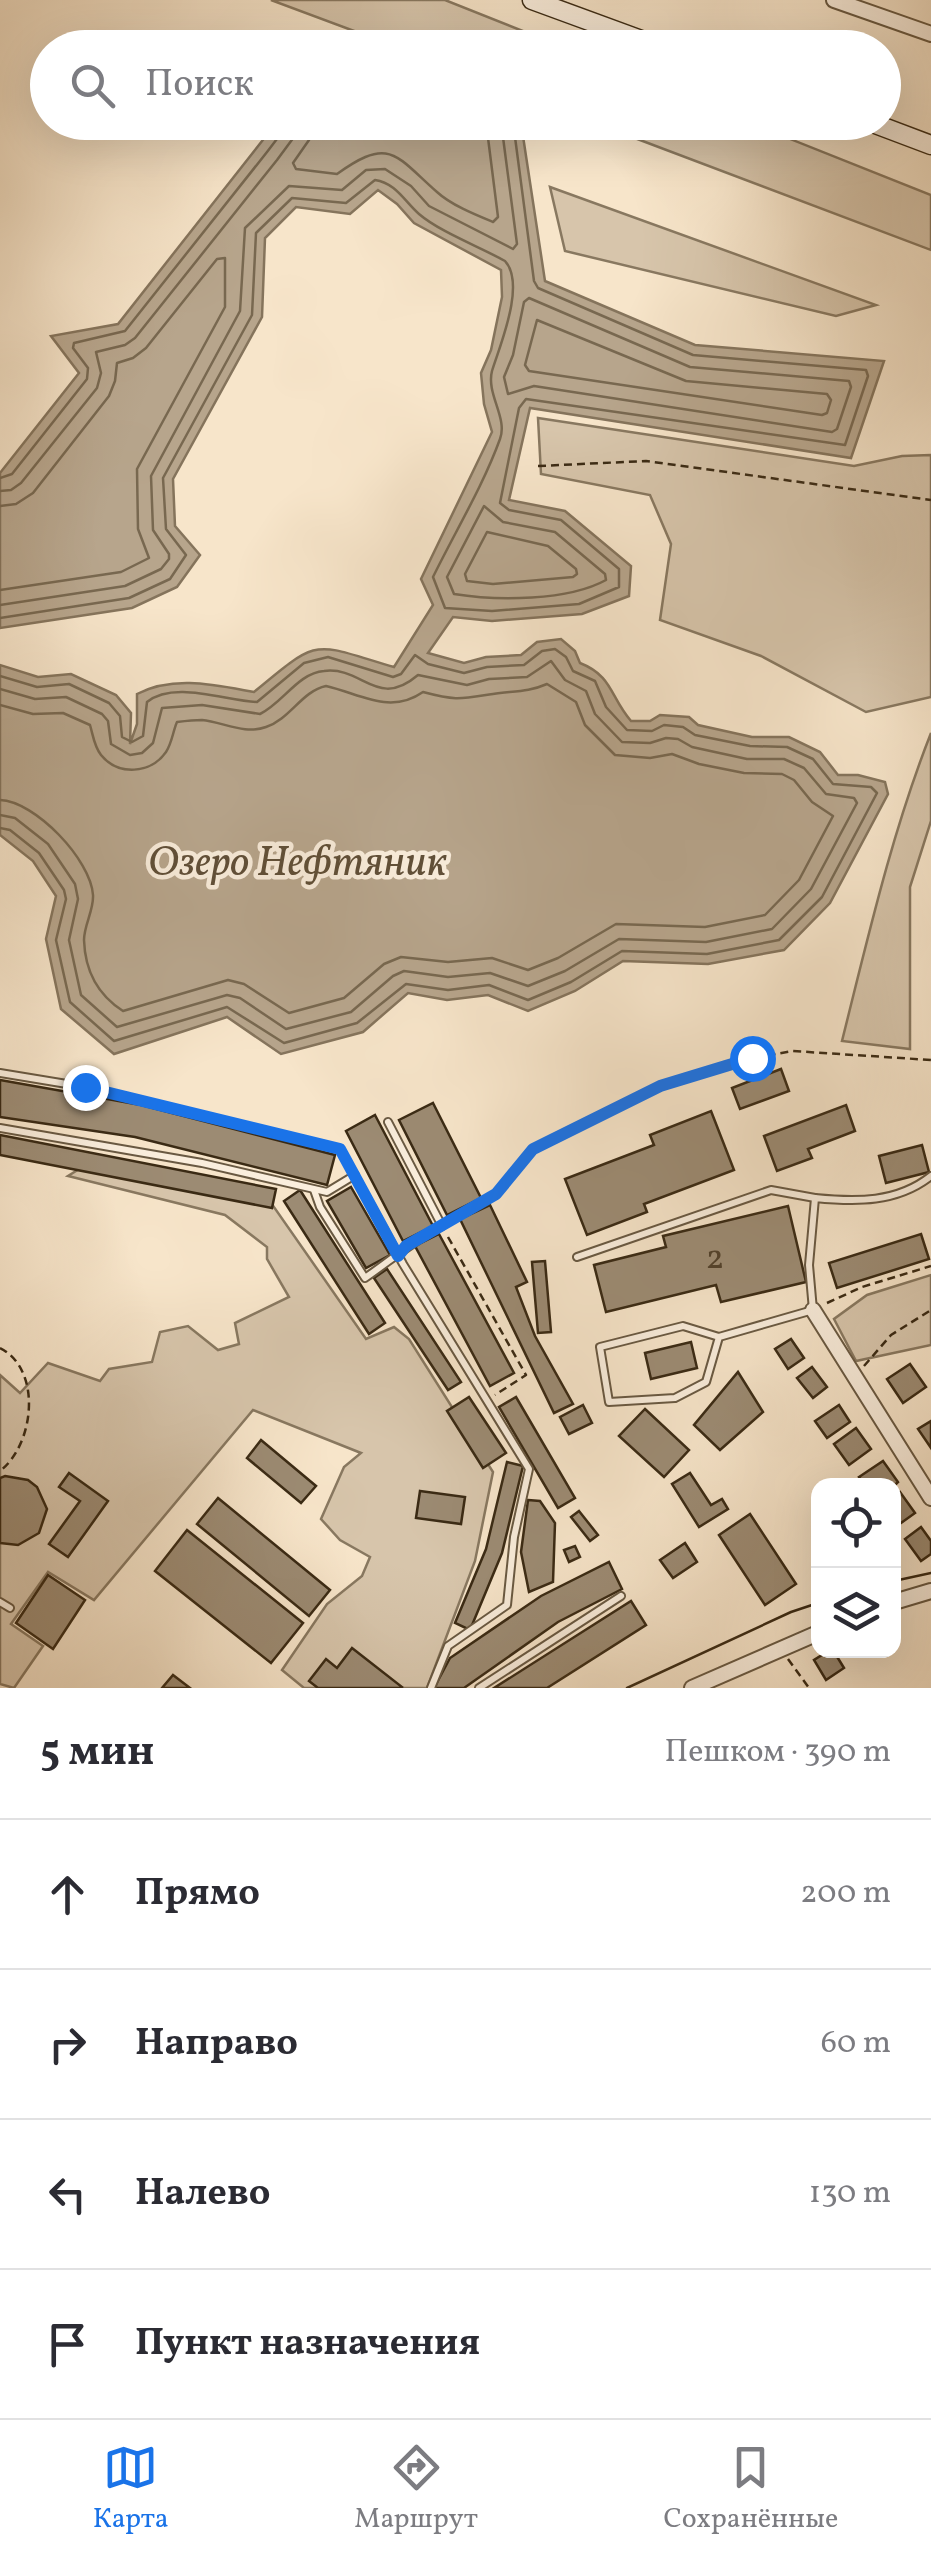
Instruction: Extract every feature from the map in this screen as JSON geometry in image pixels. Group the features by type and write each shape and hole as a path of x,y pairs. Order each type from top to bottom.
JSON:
{"main road":[{"path":"532,0 614,30"},
{"path":"901,134 931,145"}],"street":[{"path":"834,0 931,34"},
{"path":"812,1310 931,1498"},
{"path":"901,1600 931,1592"},
{"path":"692,1688 811,1637"}],"lane":[{"path":"0,1073 85,1087 340,1149 398,1256 529,1469 514,1537 507,1605 448,1646 431,1688"},
{"path":"314,1189 320,1207 364,1278 398,1256 406,1246 442,1226 388,1122"},
{"path":"0,1128 202,1163 327,1192 355,1176"},
{"path":"577,1257 771,1190 861,1203 916,1188 931,1176"},
{"path":"720,1337 706,1382 674,1398 609,1402 600,1348 683,1326 720,1337 812,1310 809,1265 815,1198"},
{"path":"479,1688 621,1596"},
{"path":"0,1602 10,1608"}],"path":[{"path":"538,466 646,461 931,500"},
{"path":"486,1400 526,1375 442,1226 496,1194 533,1149 660,1086 752,1058 793,1051 931,1060"},
{"path":"812,1310 862,1287 931,1266"},
{"path":"854,1376 890,1335 931,1310"},
{"path":"0,1348 9,1352 24,1378 30,1412 12,1458 0,1471"},
{"path":"782,1650 810,1688"}],"shaded area":[{"path":"271,0 445,0 520,30 351,30"},
{"path":"640,140 793,140 931,195 931,250"},
{"path":"550,187 876,305 836,316 565,251"},
{"path":"538,418 854,466 902,456 931,455 931,697 866,712 761,656 660,620 671,544 650,495 541,474"},
{"path":"931,733 931,821 910,887 910,1049 842,1041 893,847"},
{"path":"92,1161 267,1197 366,1339 394,1327 409,1339 493,1472 475,1561 427,1688 304,1688 282,1670 327,1604 362,1576 370,1557 340,1540 321,1519 344,1467 361,1453 253,1410 94,1600 48,1572 11,1624 43,1646 14,1688 0,1684 0,1375 20,1393 48,1363 100,1381 109,1369 152,1362 160,1332 188,1326 218,1350 239,1344 235,1323 289,1297 267,1259 267,1247 225,1215 68,1176"},
{"path":"931,1275 931,1345 856,1361 834,1319 867,1295"}],"water":[{"name":"Озеро Нефтяник","path":"263,140 524,140 545,281 695,345 884,361 851,458 530,408 509,500 565,511 631,566 629,596 582,614 492,621 453,617 428,653 464,663 521,655 537,642 561,639 575,651 580,663 605,681 631,721 650,721 660,715 689,717 698,725 752,737 789,737 820,752 838,775 885,782 888,794 830,903 784,950 708,964 623,961 575,991 528,1011 488,995 447,1000 408,993 363,1032 281,1054 227,1017 114,1054 61,1009 46,939 56,896 33,861 0,835 0,665 38,677 71,674 116,695 131,713 130,744 137,724 137,694 151,688 195,683 254,692 293,661 318,650 347,653 394,667 433,605 421,579 492,432 481,373 491,350 502,297 501,270 414,223 378,190 350,214 296,207 265,238 262,317 173,479 175,526 200,555 177,587 132,608 0,628 0,473 79,373 51,336 118,324"}],"building":[{"path":"781,1069 789,1091 740,1109 732,1088"},
{"path":"0,1080 141,1105 335,1155 327,1185 135,1137 0,1117"},
{"path":"433,1103 481,1198 447,1215 399,1120"},
{"path":"846,1105 855,1131 808,1149 812,1158 777,1171 764,1136"},
{"path":"711,1111 734,1170 644,1204 647,1212 587,1235 565,1179 654,1145 650,1135"},
{"path":"375,1115 433,1226 403,1241 346,1131"},
{"path":"0,1135 276,1189 272,1208 0,1155"},
{"path":"922,1145 929,1172 886,1183 879,1156"},
{"path":"351,1187 390,1255 366,1268 327,1201"},
{"path":"300,1190 385,1323 369,1334 284,1201"},
{"path":"490,1205 527,1282 516,1287 535,1336 573,1404 554,1413 460,1219"},
{"path":"788,1206 806,1282 721,1302 716,1285 606,1312 594,1265 666,1247 663,1236"},
{"path":"439,1234 514,1373 490,1386 415,1246"},
{"path":"921,1234 929,1259 837,1288 829,1263"},
{"path":"545,1261 551,1332 538,1333 532,1262"},
{"path":"387,1269 461,1382 448,1390 374,1278"},
{"path":"791,1339 804,1358 788,1369 775,1349"},
{"path":"691,1342 697,1368 651,1379 645,1353"},
{"path":"910,1364 926,1387 903,1403 887,1379"},
{"path":"812,1367 827,1387 813,1398 797,1378"},
{"path":"738,1372 763,1412 720,1450 694,1425"},
{"path":"469,1397 506,1453 483,1468 447,1411"},
{"path":"516,1397 575,1498 558,1508 499,1407"},
{"path":"583,1405 592,1423 569,1434 560,1417"},
{"path":"839,1405 850,1422 827,1438 815,1421"},
{"path":"645,1409 689,1450 664,1477 619,1436"},
{"path":"931,1421 931,1448 918,1429"},
{"path":"856,1428 871,1449 849,1465 834,1444"},
{"path":"261,1440 316,1486 301,1503 247,1458"},
{"path":"883,1461 895,1478 860,1478"},
{"path":"507,1462 523,1466 502,1553 470,1630 455,1623 486,1549"},
{"path":"69,1473 108,1501 68,1557 49,1544 80,1501 59,1487"},
{"path":"690,1473 711,1505 722,1499 728,1509 699,1527 672,1484"},
{"path":"0,1478 28,1480 37,1487 47,1509 39,1533 18,1545 0,1543"},
{"path":"420,1491 465,1497 461,1524 416,1518"},
{"path":"901,1493 915,1513 901,1523"},
{"path":"218,1498 330,1590 309,1616 197,1524"},
{"path":"528,1500 540,1501 555,1523 553,1582 529,1592 521,1552"},
{"path":"579,1511 598,1535 590,1541 571,1517"},
{"path":"750,1514 796,1584 765,1605 719,1535"},
{"path":"921,1527 931,1541 931,1554 921,1561 905,1539"},
{"path":"187,1530 303,1623 271,1663 155,1571"},
{"path":"685,1543 697,1562 673,1578 660,1560"},
{"path":"575,1546 580,1557 569,1562 564,1550"},
{"path":"609,1562 622,1589 558,1622 464,1688 434,1688 450,1658 541,1596"},
{"path":"48,1575 85,1600 53,1649 16,1623"},
{"path":"631,1601 646,1625 547,1688 494,1688"},
{"path":"352,1648 402,1687 318,1688 309,1681 326,1659 337,1668"},
{"path":"838,1658 844,1668 826,1680 814,1660"},
{"path":"173,1675 190,1688 162,1688"}],"tram line":[{"path":"901,1579 931,1573"},
{"path":"627,1688 811,1605"}],"route":[{"path":"85,1087 340,1149 398,1256 406,1246 496,1194 533,1149 660,1086 752,1058"}]}
